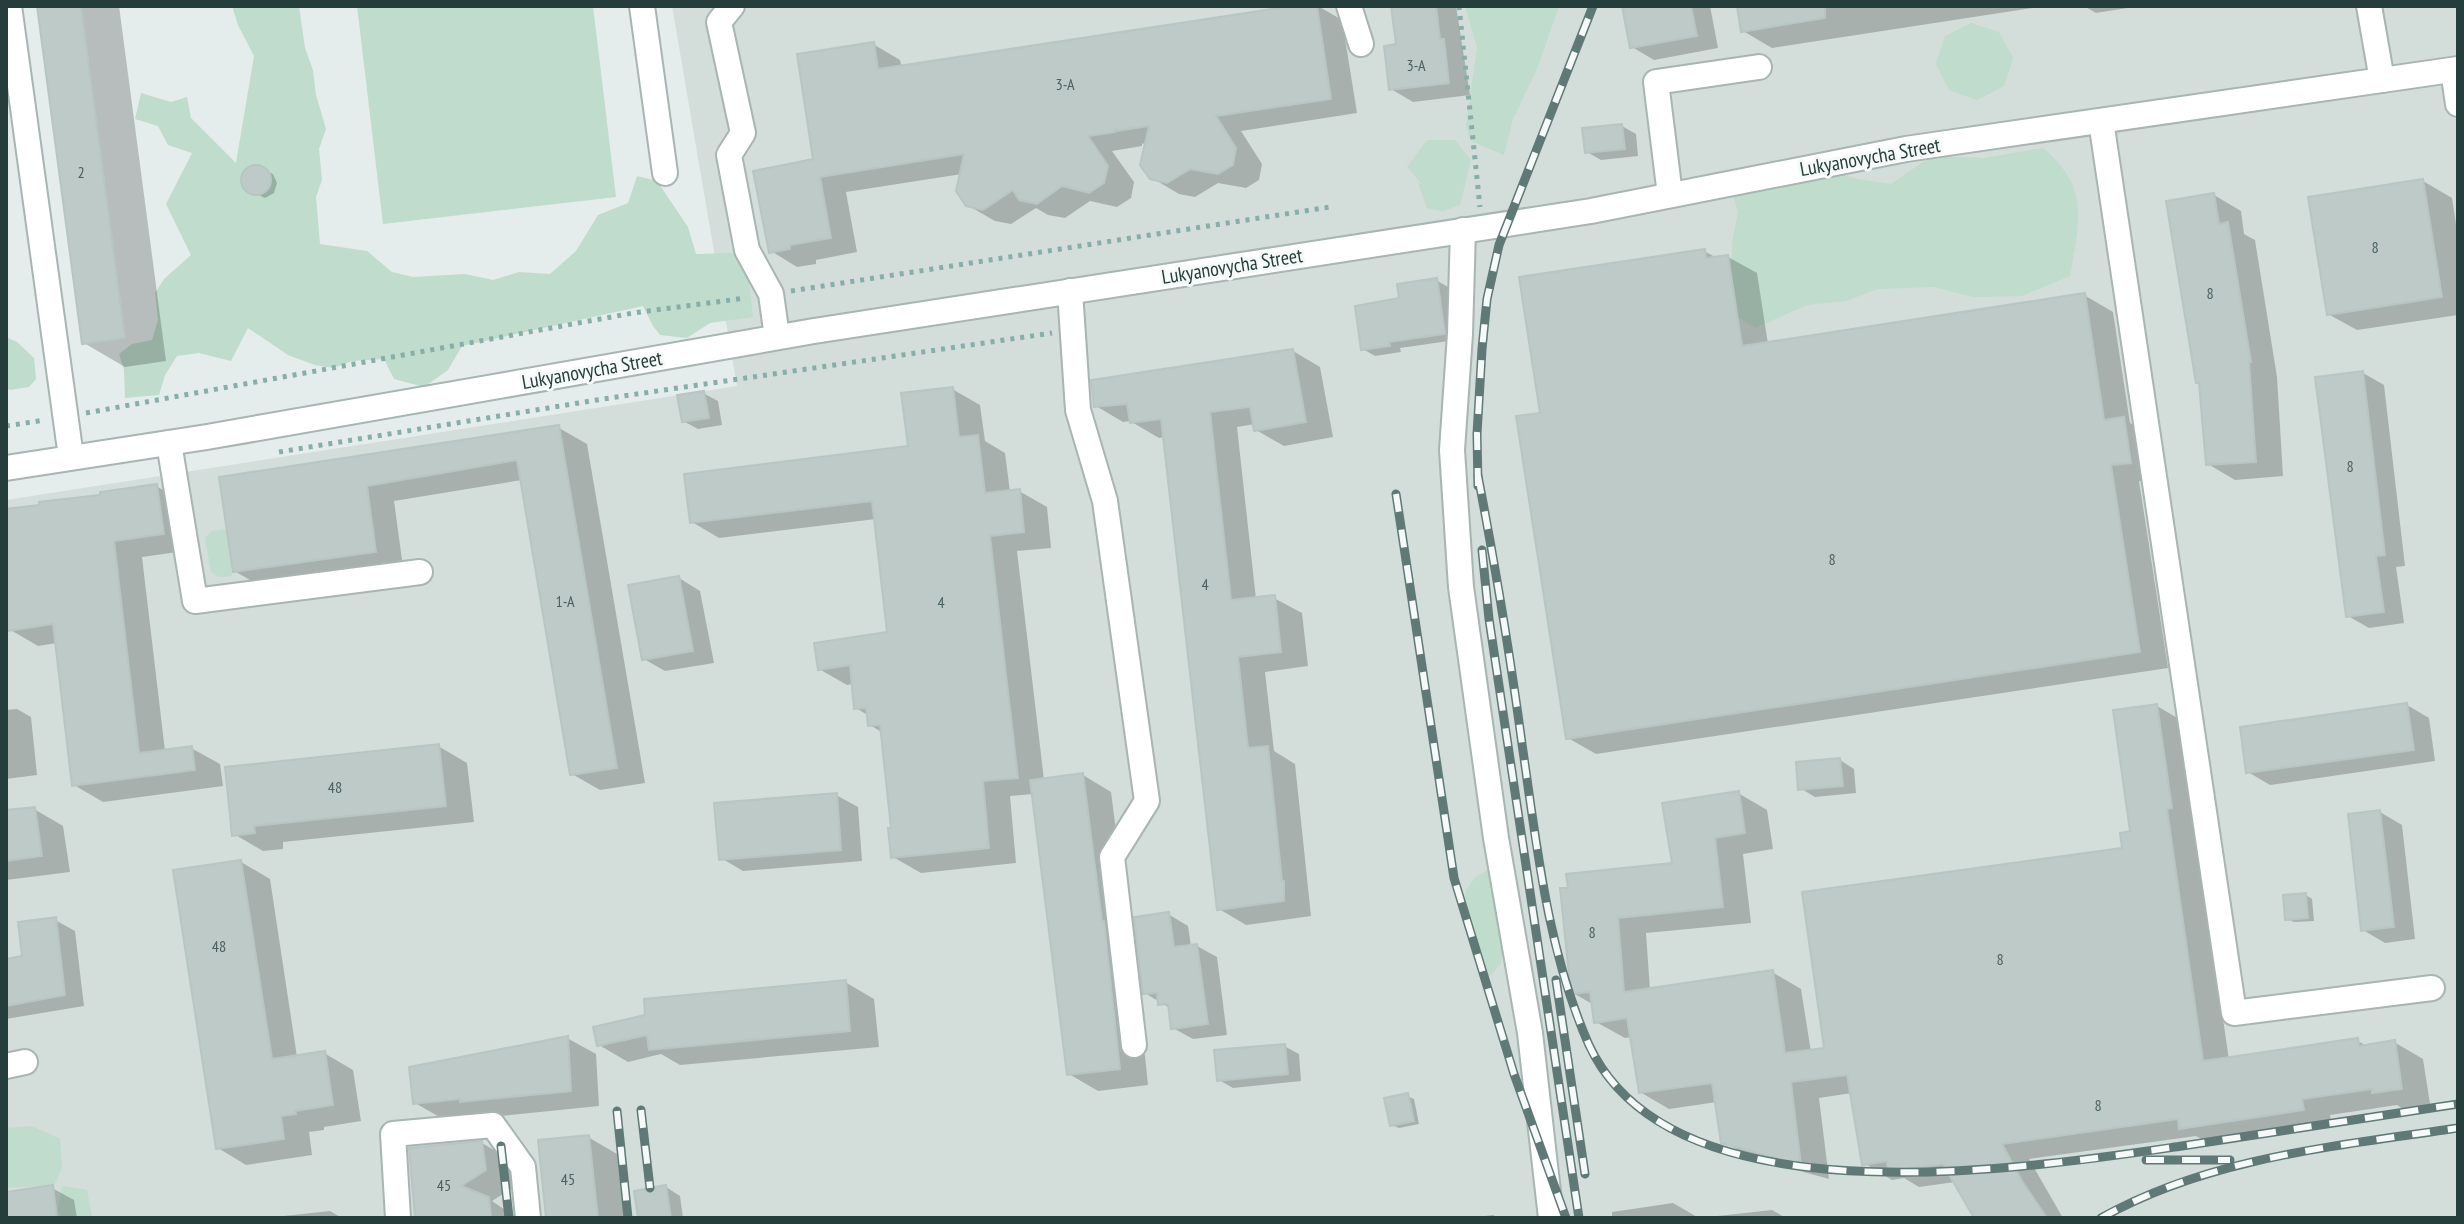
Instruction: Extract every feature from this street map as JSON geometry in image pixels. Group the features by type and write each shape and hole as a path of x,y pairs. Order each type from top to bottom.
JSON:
{"street":[{"path":"9,6 71,457"},
{"path":"642,6 665,173"},
{"path":"732,6 719,22 743,133 729,155 747,250 771,294 777,337"},
{"path":"1349,6 1361,44"},
{"path":"2369,6 2382,80"},
{"path":"1670,195 1656,82 1759,67"},
{"path":"2456,70 2458,104"},
{"name":"Lukyanovycha Street","path":"6,468 169,443 777,337 1591,211 1906,149 2456,70"},
{"path":"2101,121 2234,1013 2432,988"},
{"path":"1472,229 1460,334 1452,450 1461,587 1496,838 1530,1033 1551,1218"},
{"path":"1070,291 1078,410 1105,501 1147,801 1112,857 1134,1045"},
{"path":"169,443 195,601 420,572"},
{"path":"398,1218 393,1134 493,1125 523,1167 528,1218"}],"path":[{"path":"1459,6 1472,229"},
{"path":"6,426 633,313 1330,207"},
{"path":"270,453 619,396 1073,330"}],"shaded area":[{"path":"672,6 2458,6 2458,1218 6,1218 6,500 737,386"}],"green space":[{"path":"232,6 299,6 305,48 326,129 319,149 322,180 316,197 320,244 367,251 392,272 413,277 465,274 493,280 519,272 550,274 576,251 598,215 628,203 637,176 657,181 688,227 696,254 732,253 747,264 753,317 710,323 687,338 660,335 643,306 462,346 448,370 424,387 394,379 384,359 352,361 333,368 315,365 288,355 248,328 231,361 199,353 177,356 165,375 159,395 125,398 124,370 119,354 132,344 152,340 158,320 155,293 164,279 191,255 166,204 192,153 168,145 158,126 135,119 141,93 171,102 187,97 191,118 236,163 254,56"},
{"path":"357,6 593,6 616,197 383,224"},
{"path":"1465,6 1559,6 1537,69 1513,119 1504,155 1471,141 1466,126 1477,47"},
{"path":"1971,23 1999,32 2013,58 2004,86 1977,100 1949,90 1936,64 1945,36"},
{"path":"1427,140 1455,140 1471,160 1460,205 1443,211 1427,208 1418,183 1422,184 1407,167"},
{"path":"2043,148 2069,177 2078,206 2070,276 2022,296 1973,297 1934,287 1877,289 1846,301 1807,305 1755,328 1728,311 1733,237 1738,213 1732,191 1825,169 1857,179 1891,184 1932,156 1983,158"},
{"path":"6,337 17,342 34,358 36,379 29,387 6,388"},
{"path":"227,529 232,576 220,577 211,572 205,538 212,531"},
{"path":"1490,869 1504,948 1501,963 1490,976 1478,962 1479,948 1464,901 1466,891 1476,876"},
{"path":"32,1126 60,1139 62,1168 54,1185 6,1188 6,1128"},
{"path":"62,1186 87,1190 92,1218 62,1218 58,1209"}],"building":[{"path":"37,6 81,6 125,338 82,344"},
{"path":"1292,6 1317,6 1331,99 1216,116 1236,148 1233,165 1218,174 1190,169 1167,183 1150,179 1140,165 1149,126 1088,136 1108,166 1104,183 1089,193 1062,186 1037,204 1019,200 1013,190 983,210 966,206 956,191 964,154 820,177 831,238 790,245 790,249 769,253 753,171 813,159 797,54 874,42 878,69"},
{"path":"1391,6 1436,6 1449,83 1389,90 1384,46 1396,44"},
{"path":"1622,6 1691,6 1697,36 1630,48"},
{"path":"1737,6 1825,6 1825,18 1741,32"},
{"path":"1622,124 1625,149 1585,153 1582,128"},
{"path":"256,165 262,166 270,174 270,186 262,194 256,195 250,194 242,186 241,180 242,174 250,166"},
{"path":"2423,179 2442,297 2327,315 2308,197"},
{"path":"2214,193 2219,224 2228,222 2251,362 2256,462 2206,465 2199,383 2196,383 2166,201"},
{"path":"1705,249 1706,258 1728,255 1742,346 2085,293 2104,420 2124,417 2131,463 2111,465 2140,652 1566,739 1516,416 1540,413 1519,277"},
{"path":"1437,278 1445,334 1389,342 1390,346 1361,350 1355,306 1399,298 1397,284"},
{"path":"1293,349 1306,422 1254,431 1250,407 1210,412 1231,600 1275,595 1281,652 1238,657 1248,748 1268,746 1284,901 1217,910 1161,419 1130,423 1127,404 1094,407 1091,380"},
{"path":"2363,371 2385,555 2376,556 2384,612 2346,617 2315,377"},
{"path":"953,387 959,437 978,435 985,493 1020,489 1024,532 990,536 1018,778 983,781 989,848 891,858 888,828 891,828 880,725 868,726 866,708 854,709 850,665 818,670 814,643 887,632 872,501 690,523 684,474 908,446 901,393"},
{"path":"704,391 709,418 682,422 677,395"},
{"path":"559,425 617,768 570,775 517,460 367,486 376,552 233,572 219,477"},
{"path":"157,484 164,534 114,541 139,753 192,746 195,770 72,786 53,624 7,631 6,509"},
{"path":"679,576 693,651 642,660 628,585"},
{"path":"2407,703 2414,750 2246,773 2240,727"},
{"path":"2157,704 2172,808 2167,809 2203,1061 2358,1038 2359,1046 2395,1040 2402,1089 2372,1093 2372,1089 2302,1099 2304,1110 2179,1129 2178,1119 2002,1144 2047,1218 1974,1218 1943,1164 1888,1172 1887,1161 1862,1165 1847,1075 1791,1082 1801,1165 1721,1143 1712,1083 1639,1093 1627,1018 1594,1023 1590,992 1571,994 1560,888 1568,888 1566,874 1672,863 1662,803 1739,791 1745,833 1715,838 1723,907 1618,918 1624,992 1773,970 1785,1053 1824,1048 1802,892 2122,848 2120,833 2130,831 2113,710"},
{"path":"439,744 446,806 254,826 255,833 232,836 225,767"},
{"path":"1840,758 1843,786 1798,790 1796,762"},
{"path":"1083,773 1104,921 1120,1069 1067,1075 1030,780"},
{"path":"837,793 841,850 719,860 714,803"},
{"path":"35,807 42,856 6,861 6,810"},
{"path":"2380,810 2394,927 2361,931 2348,814"},
{"path":"241,860 272,1059 325,1051 333,1105 281,1116 284,1139 216,1149 173,870"},
{"path":"2306,893 2308,918 2285,920 2283,895"},
{"path":"1169,912 1174,947 1197,944 1208,1024 1171,1029 1168,1004 1158,1005 1157,993 1143,994 1134,917"},
{"path":"56,917 65,995 6,1006 6,959 22,956 18,922"},
{"path":"846,980 850,1031 649,1050 647,1035 597,1046 593,1027 645,1015 644,999"},
{"path":"568,1036 571,1091 413,1104 409,1067"},
{"path":"1285,1044 1288,1074 1217,1081 1214,1050"},
{"path":"1408,1093 1414,1121 1390,1126 1384,1098"},
{"path":"589,1135 598,1218 546,1218 538,1140"},
{"path":"482,1141 486,1170 461,1186 489,1197 491,1218 415,1218 409,1148"},
{"path":"53,1185 57,1218 6,1218 6,1192"},
{"path":"666,1185 671,1218 638,1218 634,1191"}],"railway":[{"path":"1478,486 1477,434 1482,349 1487,299 1499,245 1593,6"},
{"path":"1478,476 1553,935 1589,1045 1632,1102 1694,1140 1771,1162 1857,1171 1946,1171 2034,1165 2114,1156 2458,1104"},
{"path":"1396,494 1454,878 1514,1074 1566,1218"},
{"path":"1482,550 1489,619 1579,1218"},
{"path":"1556,980 1585,1174"},
{"path":"641,1110 650,1188"},
{"path":"617,1111 628,1218"},
{"path":"2101,1218 2143,1197 2230,1167 2321,1148 2458,1128"},
{"path":"501,1146 509,1218"},
{"path":"2146,1160 2230,1160"}]}
